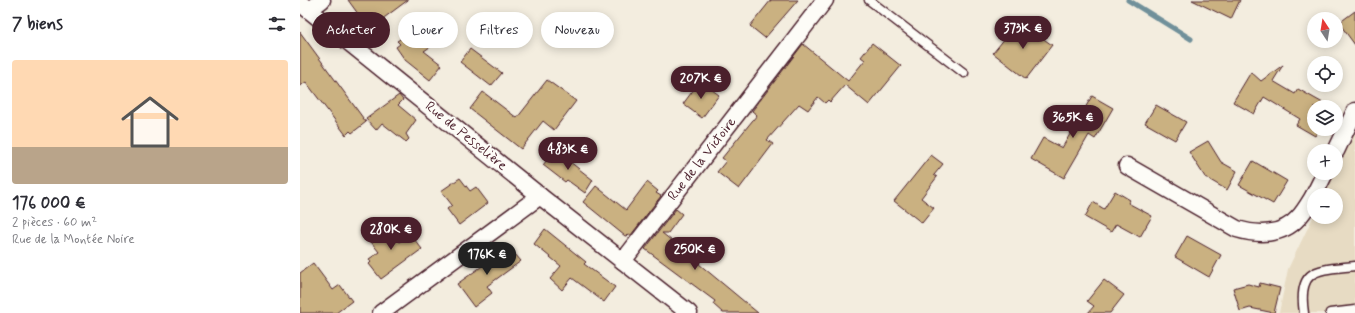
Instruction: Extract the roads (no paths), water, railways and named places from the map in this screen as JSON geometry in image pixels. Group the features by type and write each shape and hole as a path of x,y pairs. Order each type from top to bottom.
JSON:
{"street":[{"path":"304,7 322,0"},
{"name":"Rue de la Victoire","path":"623,261 825,0"},
{"name":"Rue de Pesselière","path":"304,7 623,261 668,307 689,313"},
{"path":"1339,144 1355,111"},
{"path":"1127,166 1236,229 1252,233 1267,233 1286,228 1298,219 1307,206"},
{"path":"381,313 540,196"}],"lane":[{"path":"869,0 964,73"},
{"path":"1304,313 1301,296 1303,287 1306,280 1313,273 1319,270 1355,266"},
{"path":"1330,313 1355,310"}],"waterway":[{"path":"1128,0 1191,39"}]}
